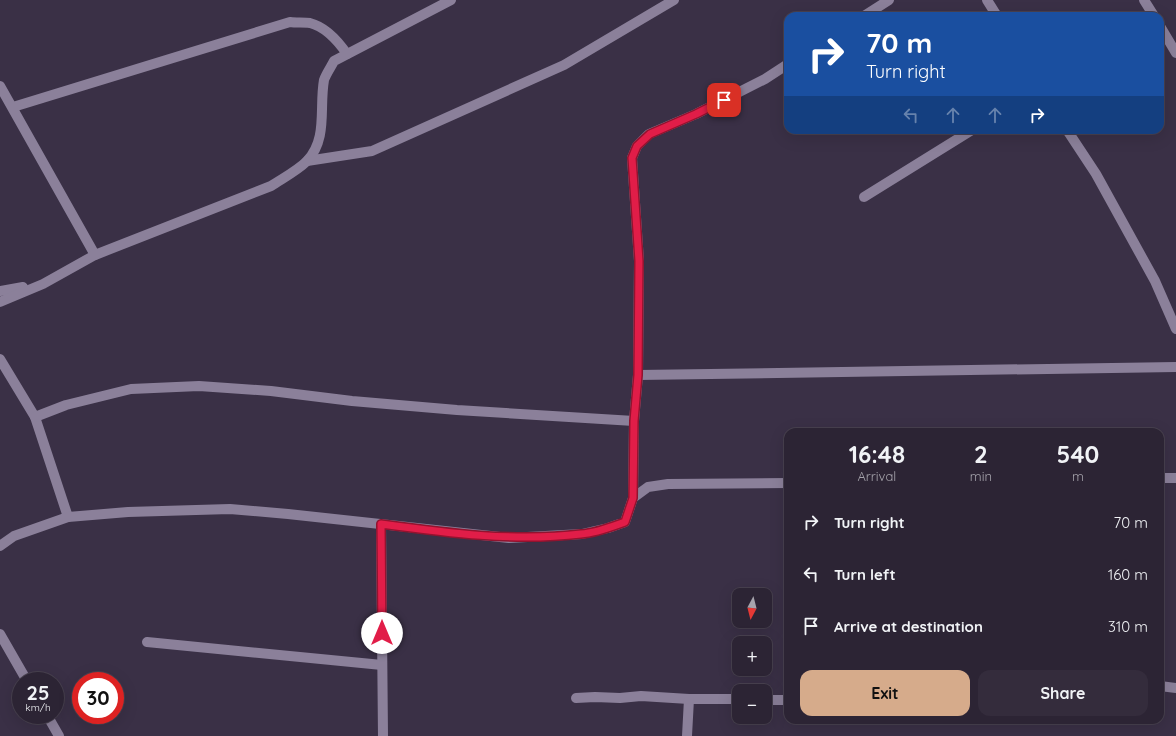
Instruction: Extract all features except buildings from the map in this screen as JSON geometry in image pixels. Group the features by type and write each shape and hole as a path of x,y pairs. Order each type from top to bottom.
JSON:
{"street":[{"path":"0,302 43,284 95,255 271,186 307,161 317,144 322,125 324,79 334,61 434,4 452,0"},
{"path":"307,161 372,151 564,65 674,0"},
{"path":"870,12 889,0"},
{"path":"987,0 994,12"},
{"path":"1144,0 1152,12"},
{"path":"13,107 290,22 310,23 324,29 339,43 347,54"},
{"path":"1164,33 1176,53"},
{"path":"0,546 14,536 68,518 128,512 230,509 508,538 582,534 608,528 625,522 633,498 634,421 638,375 639,261 632,158 637,146 650,134 717,104 765,79 784,67"},
{"path":"0,86 95,255"},
{"path":"864,197 966,134"},
{"path":"1070,134 1096,174 1155,281 1176,329"},
{"path":"0,291 43,284"},
{"path":"0,359 35,418 68,518"},
{"path":"638,375 1176,366"},
{"path":"35,418 66,405 131,389 199,386 271,391 352,402 634,421"},
{"path":"1164,478 1176,478"},
{"path":"633,498 648,487 668,484 784,483"},
{"path":"381,524 382,736"},
{"path":"0,634 4,650 20,672"},
{"path":"147,642 382,664"},
{"path":"1164,686 1176,688"},
{"path":"576,698 620,698 641,696 689,699 732,699"},
{"path":"687,736 689,699"},
{"path":"772,700 784,700"},
{"path":"52,724 59,736"}],"route":[{"path":"382,633 381,524 508,538 582,534 608,528 625,522 630,511 633,498 634,421 638,375 639,261 632,158 637,146 650,134 724,100"}]}
